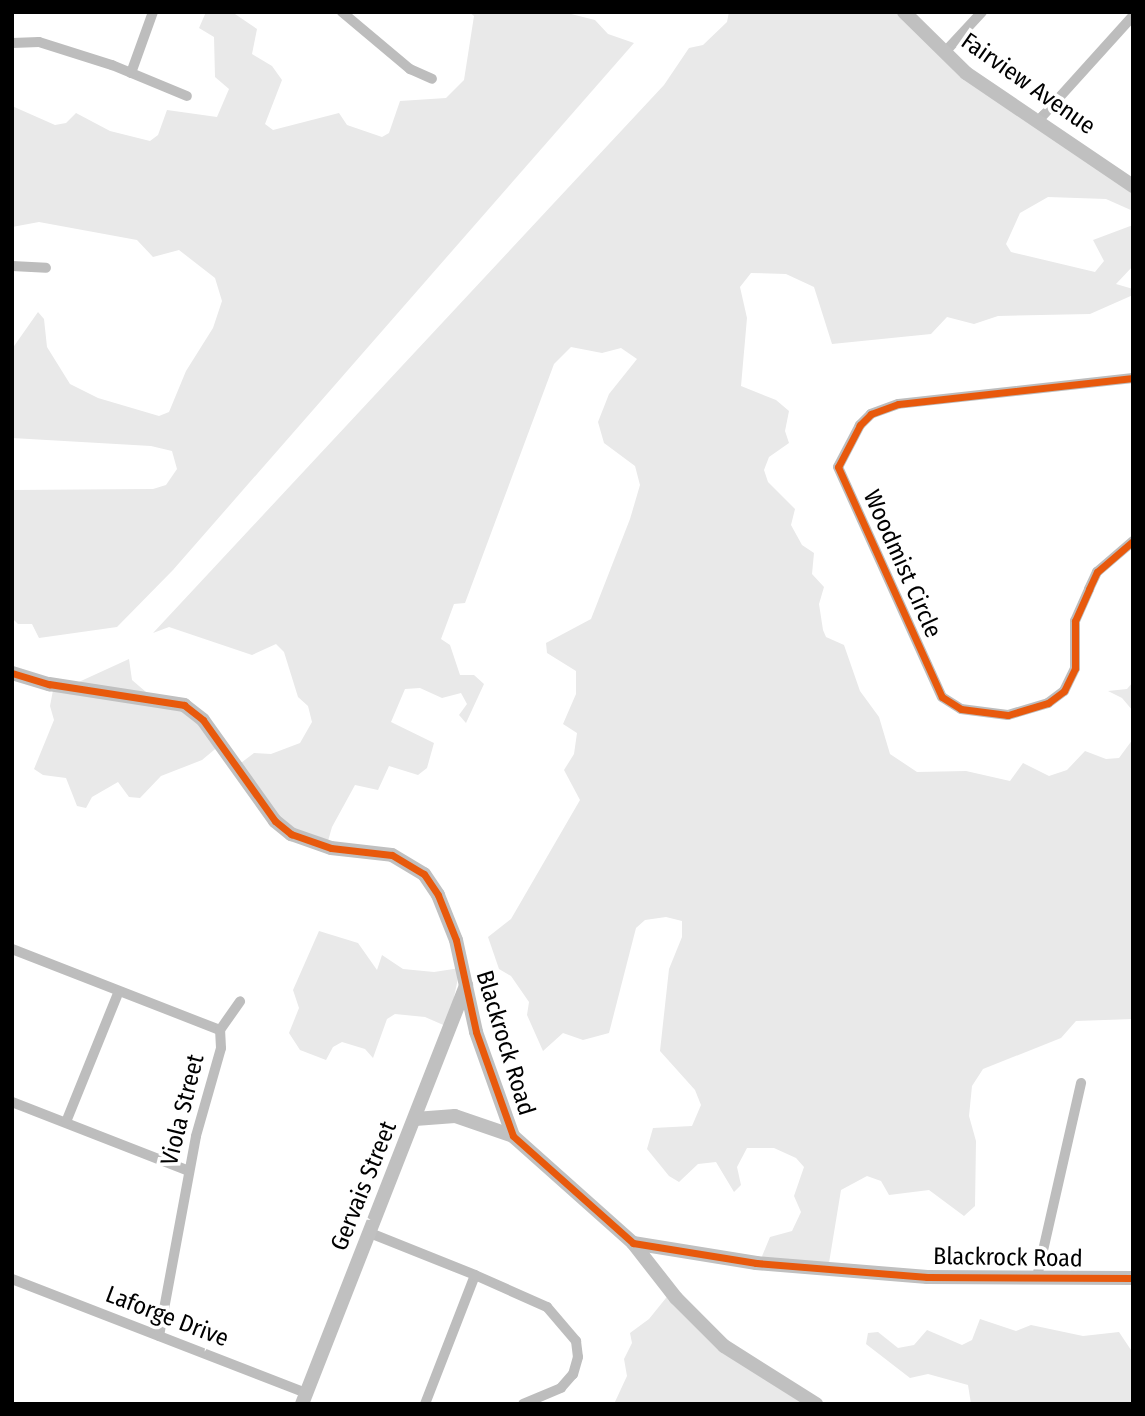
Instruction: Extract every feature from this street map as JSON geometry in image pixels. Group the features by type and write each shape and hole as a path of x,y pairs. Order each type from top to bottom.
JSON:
{"street":[{"path":"131,73 153,12"},
{"path":"342,12 410,69 432,79"},
{"name":"Fairview Avenue","path":"904,12 944,53 1132,184"},
{"path":"944,53 982,12"},
{"path":"1038,121 1133,16"},
{"path":"12,43 39,42 131,73 187,96"},
{"path":"12,266 46,268"},
{"name":"Woodmist Circle","path":"1133,378 898,404 871,414 860,425 838,467 942,697 961,709 1008,715 1048,704 1064,691 1075,668 1075,621 1089,589 1097,572 1133,541"},
{"name":"Blackrock Road","path":"12,673 49,684 184,705 203,720 275,821 290,834 331,848 392,855 424,874 438,895 456,940 476,1032 513,1136 633,1243 793,1266 952,1278 1133,1278"},
{"name":"Viola Street","path":"12,949 220,1030 220,1048 189,1171 159,1336"},
{"name":"Gervais Street","path":"304,1399 466,985"},
{"path":"66,1122 119,991"},
{"path":"220,1030 240,1001"},
{"path":"1037,1277 1081,1083"},
{"path":"12,1102 189,1171"},
{"path":"415,1119 455,1116 513,1136"},
{"path":"370,1233 547,1307 576,1341 578,1357 573,1374 562,1388 523,1404"},
{"path":"633,1243 676,1298 724,1346 816,1404"},
{"path":"425,1404 475,1275"},
{"name":"Laforge Drive","path":"12,1279 159,1336 304,1399"}],"shaded area":[{"path":"206,12 232,12 257,29 252,54 272,66 282,80 265,124 273,130 339,113 347,125 382,137 389,133 400,101 446,98 464,80 474,16 469,12 563,12 595,20 608,34 634,43 173,570 117,627 39,638 32,624 18,624 12,618 12,490 153,489 166,485 177,469 172,451 151,446 12,438 12,349 38,312 44,319 47,347 70,384 98,398 159,416 169,412 186,371 213,328 222,301 215,278 179,250 153,257 137,240 39,222 12,227 12,106 55,125 66,123 76,113 110,131 150,141 158,135 167,110 217,117 229,89 215,77 214,37 199,28"},
{"path":"729,12 904,12 952,60 1133,179 1133,211 1106,199 1048,197 1020,213 1006,244 1011,252 1095,272 1104,261 1093,240 1133,225 1133,266 1116,284 1133,289 1133,295 1090,314 998,316 974,324 947,317 931,334 832,344 814,287 786,274 751,273 740,287 747,318 741,386 776,400 789,411 785,431 789,443 769,457 764,470 768,482 795,509 791,525 802,545 814,553 812,574 824,587 819,604 823,630 826,637 844,645 860,691 879,717 890,754 917,772 966,771 1010,781 1023,763 1049,776 1067,770 1085,751 1106,759 1119,758 1133,739 1133,1019 1076,1021 1061,1038 983,1069 972,1086 969,1116 976,1141 975,1206 964,1216 929,1190 889,1195 881,1181 867,1176 841,1190 828,1269 760,1261 770,1237 792,1231 801,1212 794,1196 804,1167 796,1158 774,1148 747,1148 737,1167 741,1185 734,1192 716,1162 698,1164 679,1182 669,1176 647,1149 653,1128 692,1126 701,1105 695,1090 660,1051 669,969 682,937 682,921 666,917 645,920 636,928 609,1033 583,1040 563,1033 543,1051 527,1015 529,1002 511,976 499,969 488,937 511,919 580,800 564,770 574,754 577,733 563,724 576,694 576,671 547,653 546,643 591,619 630,519 640,485 635,466 604,443 598,422 609,394 637,359 621,348 602,353 571,347 554,364 465,603 454,604 441,639 450,645 460,675 474,675 484,684 466,723 459,715 467,704 461,693 442,698 420,688 405,689 391,722 434,743 427,768 418,775 389,766 378,790 355,785 332,827 326,848 290,834 237,766 254,753 271,754 300,743 312,722 308,706 298,697 284,652 276,644 252,655 169,627 153,633 664,85 689,48 703,45 727,22"},
{"path":"129,659 132,680 153,698 186,707 220,745 202,760 161,776 140,798 129,797 118,782 92,797 86,808 77,806 66,778 43,775 34,769 54,720 50,706 54,685 70,686"},
{"path":"1133,682 1133,711 1122,698 1108,691 1127,689"},
{"path":"319,931 358,943 377,970 382,955 403,969 434,972 460,968 448,1027 425,1017 395,1014 387,1019 373,1058 365,1049 342,1042 333,1047 326,1060 300,1050 289,1033 299,1008 293,990"},
{"path":"670,1293 723,1345 818,1404 614,1404 627,1376 624,1359 632,1343 630,1333 649,1319"},
{"path":"980,1319 1016,1331 1031,1325 1083,1336 1119,1332 1133,1353 1133,1404 971,1404 968,1385 928,1374 910,1378 866,1344 868,1333 878,1332 898,1348 914,1345 927,1330 962,1345 972,1340"}],"cycle path":[{"path":"1133,378 898,404 871,414 860,425 838,467 942,697 961,709 1008,715 1048,703 1064,691 1075,668 1075,621 1089,589 1097,572 1133,541"},
{"path":"12,673 49,684 184,705 203,720 275,821 291,834 331,848 392,855 424,874 438,895 456,940 476,1032 513,1136 633,1243 756,1263 927,1277 1133,1278"}]}
